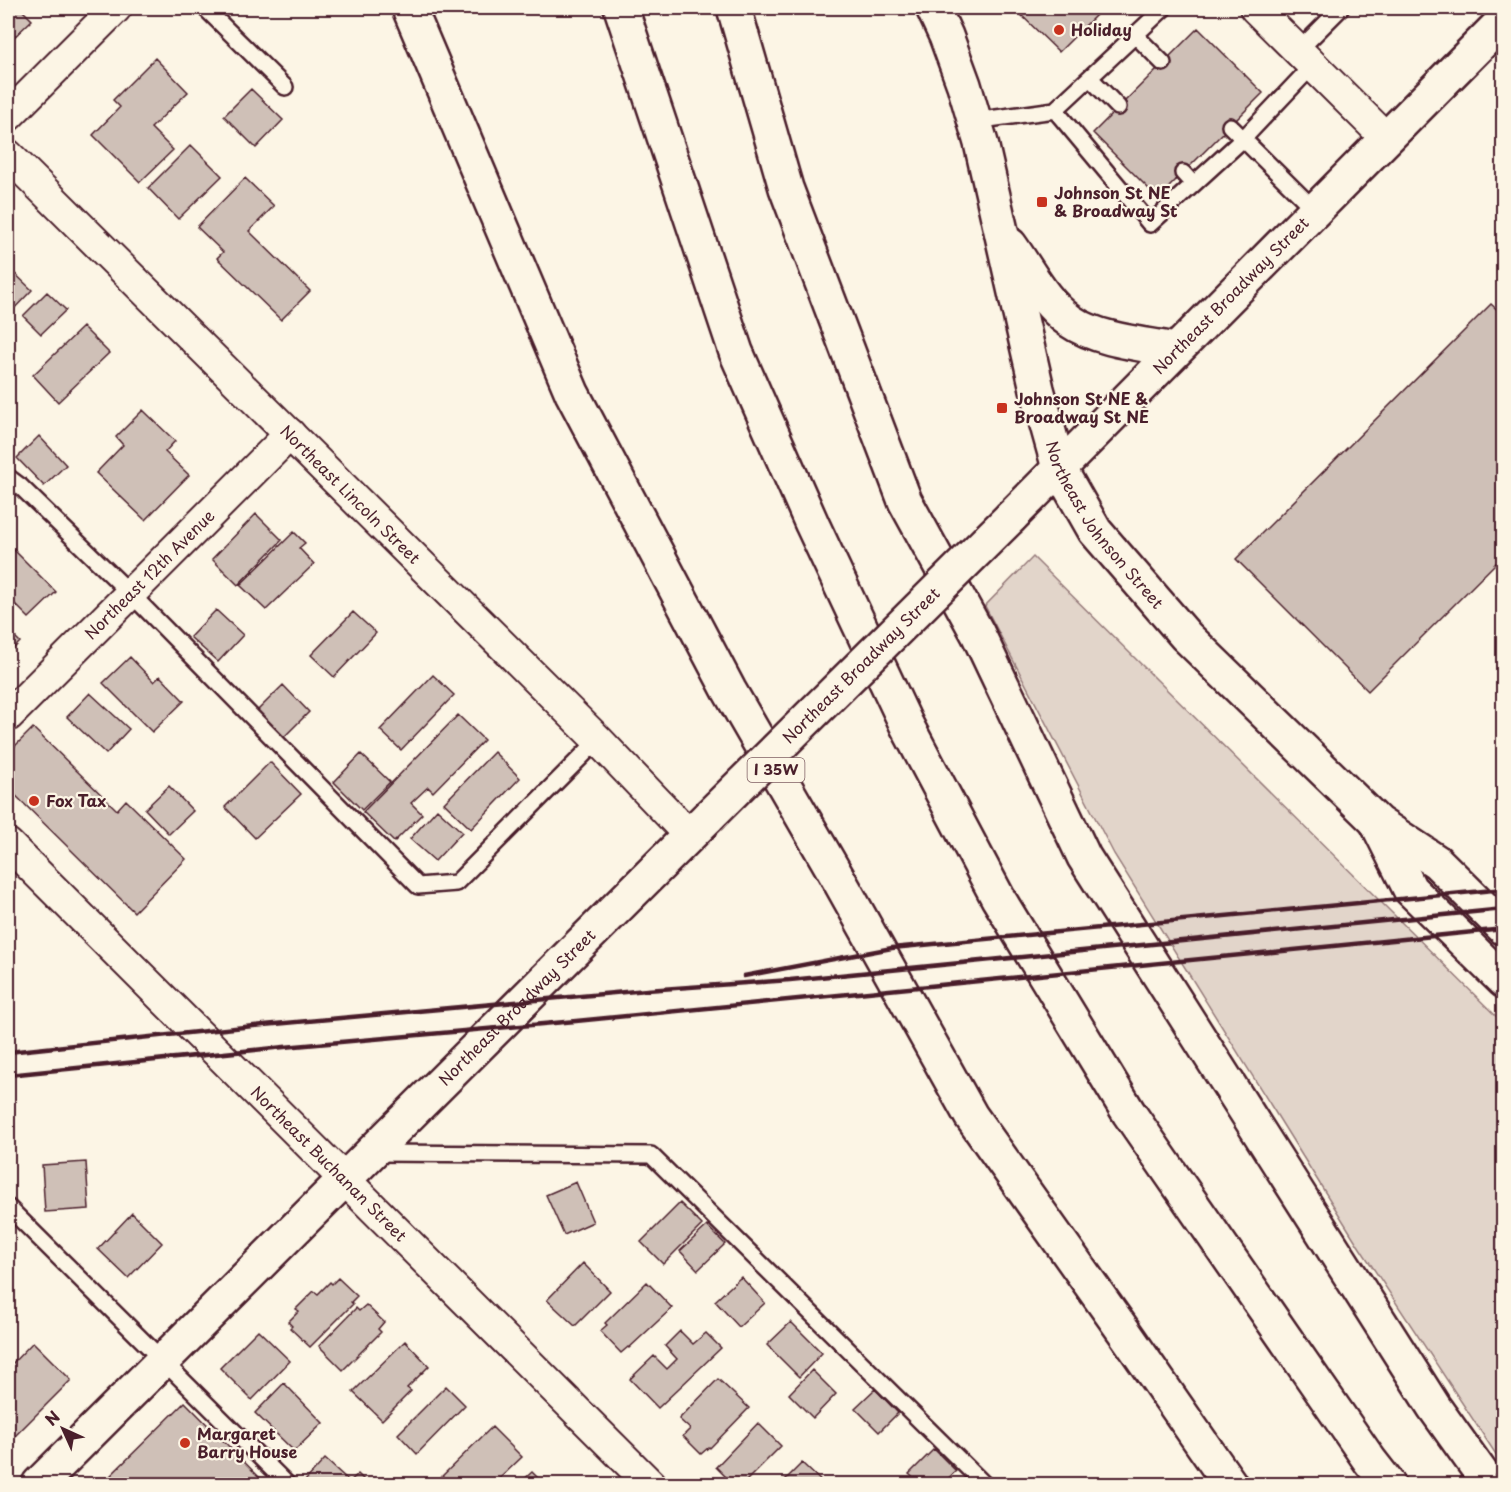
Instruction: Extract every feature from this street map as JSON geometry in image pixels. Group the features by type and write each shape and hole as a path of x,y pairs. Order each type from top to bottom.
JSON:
{"main road":[{"path":"403,8 430,60"},
{"name":"I 35W","path":"409,8 572,393 729,690 839,880 970,1116 1230,1485"},
{"path":"621,8 735,352 812,524 907,726 998,898 1130,1113 1388,1485"},
{"path":"735,8 786,188 905,501 978,634 1084,857 1428,1397 1489,1485"},
{"name":"Northeast Johnson Street","path":"933,8 946,36 974,121 1002,233 1036,389 1059,468 1095,531 1186,636 1378,823 1437,862 1503,928"},
{"name":"Northeast Broadway Street","path":"39,1485 1011,518 1503,20"},
{"path":"1002,233 1054,307 1070,321 1087,331 1176,350"},
{"name":"Northeast Johnson Street","path":"1378,823 1410,889 1503,981"}],"street":[{"path":"8,116 116,8"},
{"path":"1255,8 1386,138"},
{"name":"Northeast Lincoln Street","path":"8,155 598,740 699,826"},
{"name":"Northeast 12th Avenue","path":"8,716 290,434"},
{"name":"Northeast Buchanan Street","path":"8,844 650,1485"}],"lane":[{"path":"205,8 285,87"},
{"path":"974,121 1055,110 1164,8"},
{"path":"1055,110 1150,224 1188,178 1243,139 1306,58 1341,8"},
{"path":"1135,35 1163,63"},
{"path":"1090,78 1118,107"},
{"path":"1230,126 1315,210"},
{"path":"8,477 130,593 418,886 456,883 598,740"},
{"path":"372,1153 651,1155 984,1485"},
{"path":"8,1207 287,1485"}],"path":[{"path":"1489,1485 1503,1469"}],"shaded area":[{"path":"1033,557 1503,1023 1503,1465 1358,1245 1114,854 985,606"}],"building":[{"path":"8,8 20,8 32,20 8,43"},
{"name":"Holiday","path":"1014,8 1103,8 1059,52"},
{"path":"1198,28 1263,93 1158,198 1093,133"},
{"path":"155,58 188,92 151,128 173,150 140,182 93,135 120,107 113,100"},
{"path":"251,89 283,120 256,148 224,116"},
{"path":"191,145 222,176 178,219 148,188"},
{"path":"245,178 274,206 249,231 310,291 281,320 217,258 223,252 197,227"},
{"path":"8,267 32,290 8,315"},
{"path":"47,292 66,310 41,334 23,316"},
{"path":"1491,304 1504,316 1504,555 1368,691 1236,559"},
{"path":"83,327 109,353 58,402 33,375"},
{"path":"143,410 175,441 165,452 189,475 145,520 96,473 123,445 116,437"},
{"path":"39,436 66,465 44,486 17,458"},
{"path":"256,514 282,540 238,585 212,559"},
{"path":"294,532 305,543 299,548 314,564 266,610 240,585"},
{"path":"8,544 56,592 29,618 8,597"},
{"path":"216,610 243,635 218,662 190,637"},
{"path":"353,612 376,633 334,677 311,655"},
{"path":"8,630 20,642 8,654"},
{"path":"130,657 154,682 160,676 184,701 152,732 103,683"},
{"path":"433,675 454,695 401,750 380,730"},
{"path":"283,685 309,712 282,739 256,712"},
{"path":"90,693 129,729 106,754 67,717"},
{"path":"458,715 484,740 433,792 428,787 411,803 422,814 394,842 363,812"},
{"path":"33,728 117,810 126,800 186,859 134,912 8,788 8,753"},
{"path":"494,752 520,778 471,829 444,803"},
{"path":"361,754 390,782 362,810 334,782"},
{"path":"270,762 301,794 255,838 225,807"},
{"path":"169,786 193,811 169,834 145,809"},
{"path":"437,809 462,832 435,861 410,839"},
{"path":"86,1162 89,1209 45,1212 42,1165"},
{"path":"576,1182 593,1222 564,1235 546,1195"},
{"path":"680,1203 702,1225 663,1264 641,1242"},
{"path":"132,1213 162,1243 128,1278 98,1249"},
{"path":"707,1226 725,1244 698,1270 680,1251"},
{"path":"583,1263 610,1291 575,1326 547,1300"},
{"path":"741,1277 765,1303 739,1327 715,1301"},
{"path":"338,1278 357,1296 351,1302 353,1304 310,1347 290,1328 292,1326 288,1322 299,1311 296,1309 314,1291 318,1294 330,1282 332,1284"},
{"path":"647,1282 672,1308 621,1353 600,1331 607,1325 605,1323"},
{"path":"366,1305 384,1322 378,1329 381,1332 343,1370 319,1346 356,1308 359,1311"},
{"path":"791,1322 822,1353 799,1377 767,1345"},
{"path":"258,1330 290,1361 252,1400 220,1368"},
{"path":"680,1331 693,1344 706,1333 721,1348 658,1408 630,1379 654,1356 667,1369 677,1359 665,1346"},
{"path":"405,1341 429,1366 407,1388 411,1391 382,1420 353,1392"},
{"path":"33,1342 71,1380 8,1443 8,1368"},
{"path":"812,1370 836,1394 813,1418 789,1394"},
{"path":"718,1379 749,1408 710,1448 701,1454 683,1436 690,1429 679,1419"},
{"path":"284,1383 323,1423 294,1451 255,1413"},
{"path":"446,1386 465,1405 417,1454 398,1434"},
{"path":"875,1389 898,1413 879,1432 855,1408"},
{"name":"Margaret Barry House","path":"185,1402 266,1484 102,1484"},
{"path":"758,1423 781,1446 744,1483 733,1484 716,1467"},
{"path":"492,1427 522,1457 499,1479 502,1481 498,1484 434,1484"},
{"path":"934,1449 956,1471 942,1484 920,1484 909,1474"},
{"path":"325,1459 348,1480 344,1484 307,1484 304,1482"},
{"path":"802,1463 824,1484 781,1484"},
{"path":"532,1472 544,1484 519,1484"},
{"path":"358,1474 368,1484 347,1484"}],"railway":[{"path":"744,976 892,948 1504,889"},
{"path":"8,1052 264,1025 647,990 790,980 1504,909"},
{"path":"8,1075 1504,929"}],"place":[{"name":"Holiday","path":"1059,30"},
{"name":"Johnson St NE & Broadway St","path":"1042,202"},
{"name":"Johnson St NE & Broadway St NE","path":"1002,408"},
{"name":"Fox Tax","path":"34,801"},
{"name":"Margaret Barry House","path":"185,1443"}]}
